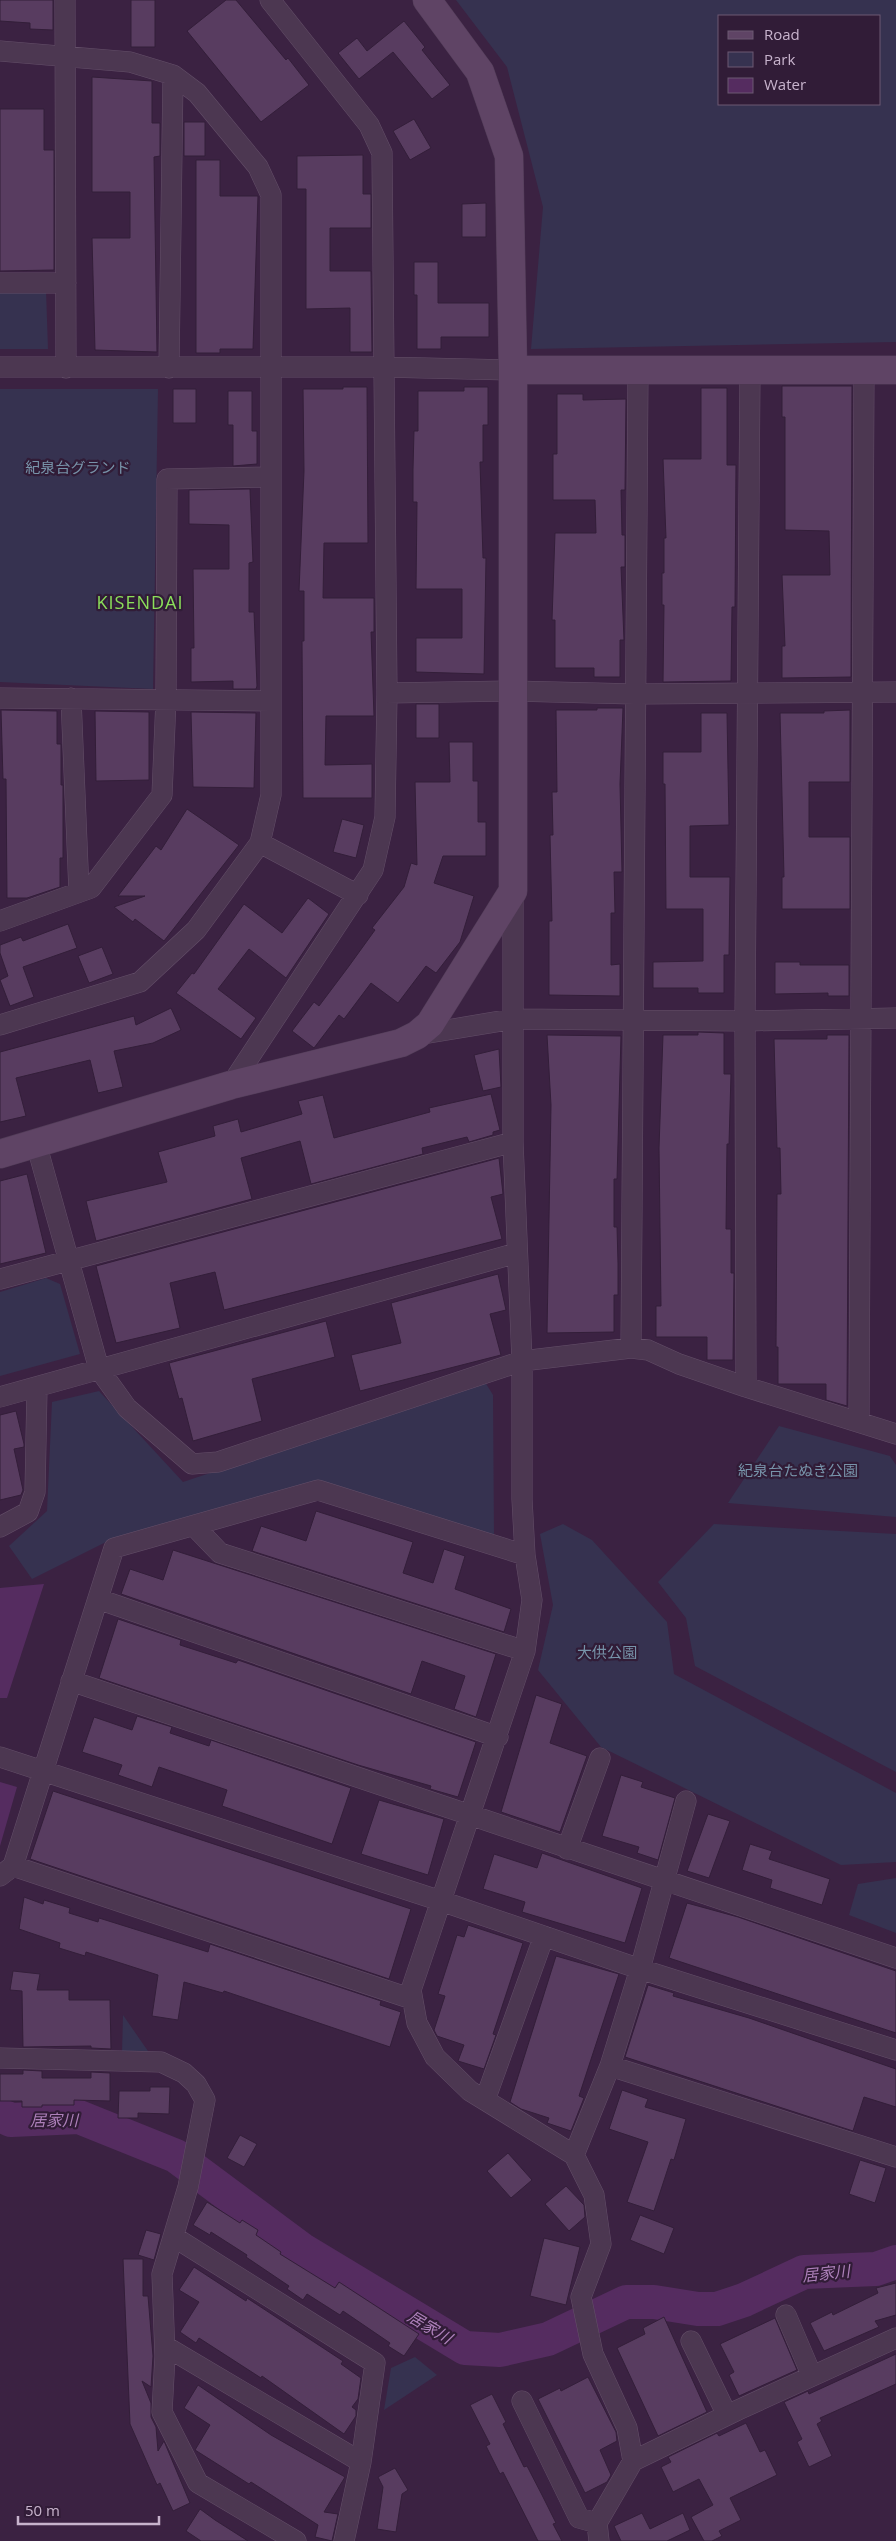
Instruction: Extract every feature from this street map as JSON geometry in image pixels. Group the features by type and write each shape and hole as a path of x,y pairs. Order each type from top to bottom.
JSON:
{"street":[{"path":"66,0 66,368"},
{"path":"232,1085 373,870 386,817 387,694 382,153 369,125 270,0"},
{"path":"427,0 480,72 510,156 513,370 513,1142 522,1360 522,1499 525,1555 532,1600 525,1651 498,1737 411,1990 417,2023 435,2057 470,2091 574,2155 594,2195 602,2244 581,2297 593,2354 627,2428 633,2461 598,2532 579,2518 522,2401"},
{"path":"0,50 130,62 173,75 197,93 258,167 271,195 271,794 260,843 196,930 140,982 0,1025"},
{"path":"170,368 173,75"},
{"path":"0,283 66,283"},
{"path":"0,367 270,368 383,366 513,370 896,370"},
{"path":"631,1348 638,370"},
{"path":"860,1422 864,370"},
{"path":"746,1387 745,1021 750,371"},
{"path":"0,921 92,888 162,794 166,699 167,479 271,477"},
{"path":"387,694 513,691 635,694 896,692"},
{"path":"0,698 270,701"},
{"path":"70,698 79,892"},
{"path":"260,843 358,895"},
{"path":"0,1154 232,1085 400,1043 417,1035 430,1024 513,892"},
{"path":"417,1035 513,1019 745,1021 896,1018"},
{"path":"0,1279 513,1142"},
{"path":"36,1143 99,1369 127,1408 192,1464 218,1462 522,1360 631,1348 648,1350 679,1364 746,1387 896,1434"},
{"path":"0,1397 517,1253"},
{"path":"0,1527 28,1512 34,1492 37,1388"},
{"path":"412,1999 6,1871 72,1681 114,1548 318,1490 525,1555"},
{"path":"194,1526 220,1553 525,1651"},
{"path":"98,1599 498,1737"},
{"path":"72,1681 567,1849 896,1958"},
{"path":"0,1757 441,1901 640,1969 896,2050"},
{"path":"567,1849 600,1758"},
{"path":"574,2155 610,2066 640,1969 686,1801"},
{"path":"485,2100 544,1936"},
{"path":"0,2058 161,2062 184,2073 196,2084 205,2100 196,2152 188,2187 162,2274 165,2346 162,2412 198,2483 296,2541"},
{"path":"610,2066 896,2157"},
{"path":"174,2237 376,2363 361,2462 344,2541"},
{"path":"786,2315 812,2376"},
{"path":"633,2461 727,2415 896,2338"},
{"path":"691,2341 727,2415"},
{"path":"165,2346 361,2462"}],"green space":[{"path":"456,0 896,0 896,342 531,349 543,207 507,67"},
{"path":"46,290 48,349 0,349 0,291"},
{"name":"紀泉台グランド","path":"0,389 158,389 153,689 0,682"},
{"path":"46,1278 60,1284 80,1354 0,1376 0,1292"},
{"path":"485,1382 493,1395 494,1535 320,1483 110,1540 32,1579 9,1546 47,1511 52,1402 99,1391 183,1482"},
{"name":"紀泉台たぬき公園","path":"779,1426 890,1456 896,1465 896,1517 728,1503"},
{"name":"大供公園","path":"563,1524 592,1540 667,1622 674,1674 896,1793 896,1862 841,1865 601,1747 538,1670 553,1605 540,1534"},
{"path":"714,1524 896,1534 896,1772 695,1666 686,1618 658,1582"},
{"path":"896,1878 896,1933 849,1915 858,1884"},
{"path":"123,2015 150,2054 122,2053"},
{"path":"415,2357 437,2375 384,2410 391,2368"}],"water":[{"path":"44,1584 7,1698 0,1698 0,1588"},
{"path":"0,1782 17,1787 0,1846"}],"building":[{"path":"0,0 53,0 53,30 30,29 30,23 0,21"},
{"path":"131,0 155,0 155,47 131,47"},
{"path":"226,0 236,0 286,60 288,58 309,85 261,122 187,31"},
{"path":"404,21 425,47 422,50 450,85 432,99 393,52 359,79 338,53 357,38 367,51"},
{"path":"92,77 152,81 152,123 160,123 160,156 154,157 157,352 95,350 92,238 130,238 130,192 92,192"},
{"path":"0,109 44,109 44,150 54,150 54,270 0,271"},
{"path":"414,119 431,148 410,160 393,131"},
{"path":"184,122 205,122 205,156 184,156"},
{"path":"363,155 363,194 371,194 371,228 330,228 330,271 371,271 372,352 350,352 350,308 306,309 306,189 297,189 297,156"},
{"path":"196,160 220,160 220,196 258,196 253,349 220,349 220,353 196,353"},
{"path":"486,203 486,237 462,237 462,204"},
{"path":"414,262 438,262 438,303 489,303 489,337 441,337 441,349 417,349 417,295 414,295"},
{"path":"782,386 852,386 851,677 782,678 782,646 785,646 782,575 830,575 829,531 785,530 785,417 782,417"},
{"path":"343,387 367,387 368,543 324,543 323,598 374,598 374,632 371,632 374,716 326,716 325,765 372,764 372,798 303,798 302,641 304,641 304,591 299,591 304,471 303,389 343,389"},
{"path":"464,387 488,387 488,425 483,425 483,462 480,462 483,558 486,558 484,674 416,672 416,638 462,638 462,589 416,589 417,502 413,502 413,469 414,431 418,431 418,391 464,391"},
{"path":"701,388 727,388 727,465 736,465 735,607 732,607 731,681 663,682 664,605 662,605 662,573 664,573 664,538 666,538 663,459 701,459"},
{"path":"173,389 196,389 196,423 173,423"},
{"path":"228,391 252,391 252,431 257,431 257,464 233,466 233,425 228,425"},
{"path":"557,394 583,394 583,400 626,399 625,490 621,490 622,535 625,535 625,567 621,567 624,640 620,640 620,677 594,677 594,668 555,668 555,620 552,620 555,533 596,533 595,500 553,500 553,454 557,454"},
{"path":"250,489 253,562 249,563 249,612 254,612 257,686 256,689 233,689 233,681 191,682 191,648 194,648 193,569 229,569 229,525 189,524 189,490"},
{"path":"416,704 439,704 439,738 416,738"},
{"path":"597,708 623,708 620,784 622,872 614,872 615,913 611,913 611,965 620,964 620,996 549,995 549,921 552,921 550,835 553,835 552,792 557,792 556,710 597,710"},
{"path":"1,710 57,711 57,744 61,744 61,785 63,785 63,858 60,858 60,887 27,898 7,898 6,779 3,779"},
{"path":"850,710 850,782 809,782 809,837 850,837 850,909 782,909 782,877 784,877 780,713 824,713 824,711"},
{"path":"95,711 149,712 149,780 96,781"},
{"path":"191,712 256,713 254,788 193,787"},
{"path":"701,713 727,713 729,825 690,826 690,877 730,877 729,955 724,955 724,993 698,993 698,988 653,988 653,962 703,961 703,909 666,909 665,784 663,784 663,752 701,752"},
{"path":"449,742 473,742 473,781 478,781 478,822 486,822 486,856 443,856 434,883 474,896 460,942 436,973 426,966 398,1003 371,983 344,1019 339,1015 314,1048 292,1031 314,1002 319,1006 375,930 372,928 404,887 411,863 417,865 415,782 450,782"},
{"path":"187,809 239,845 164,941 135,919 133,922 114,907 145,896 118,896 156,846 161,850"},
{"path":"342,819 364,825 356,858 333,852"},
{"path":"308,898 329,914 286,978 249,949 218,989 256,1018 241,1039 176,993 192,973 194,974 244,904 282,933"},
{"path":"68,924 77,948 23,967 34,997 10,1006 0,980 8,976 0,953 0,945 21,937 23,941"},
{"path":"102,947 113,974 89,983 78,956"},
{"path":"775,962 800,962 800,965 849,965 849,996 828,996 828,993 775,994"},
{"path":"171,1008 181,1030 153,1043 114,1051 123,1087 98,1093 90,1060 16,1078 26,1116 0,1122 0,1052 134,1016 136,1025"},
{"path":"698,1032 724,1033 724,1074 731,1074 729,1144 727,1144 726,1229 731,1229 731,1273 734,1273 733,1360 707,1360 707,1337 656,1337 656,1306 661,1306 659,1148 663,1035 698,1035"},
{"path":"547,1035 621,1036 617,1179 614,1179 614,1227 617,1227 618,1295 614,1295 614,1332 547,1333 551,1105"},
{"path":"827,1035 849,1035 847,1406 826,1400 826,1384 778,1384 778,1347 776,1347 777,1194 781,1194 780,1148 777,1148 774,1039 827,1039"},
{"path":"499,1049 501,1087 483,1091 474,1055"},
{"path":"491,1094 500,1130 493,1132 493,1135 469,1142 467,1137 422,1148 423,1154 311,1184 300,1141 241,1158 252,1199 96,1241 86,1201 167,1182 158,1152 215,1136 213,1126 238,1119 241,1132 302,1114 298,1101 323,1095 334,1138 430,1112 429,1108"},
{"path":"499,1158 503,1194 491,1197 502,1239 224,1310 215,1272 170,1283 180,1328 116,1343 96,1266"},
{"path":"27,1174 46,1253 0,1264 0,1181"},
{"path":"498,1274 506,1310 490,1314 501,1355 360,1391 351,1355 401,1343 391,1303"},
{"path":"326,1321 335,1357 252,1379 262,1421 193,1441 182,1398 179,1399 169,1363"},
{"path":"16,1411 24,1447 14,1449 23,1490 21,1495 0,1500 0,1415"},
{"path":"316,1511 413,1542 403,1573 433,1583 444,1549 465,1556 455,1589 511,1609 504,1632 252,1551 261,1526 306,1541"},
{"path":"173,1550 496,1654 476,1717 454,1709 465,1676 422,1661 411,1694 121,1594 130,1569 163,1580"},
{"path":"118,1619 181,1640 180,1645 236,1663 238,1660 476,1742 458,1797 430,1789 431,1786 358,1765 99,1678"},
{"path":"536,1695 562,1704 550,1743 587,1756 560,1832 501,1812"},
{"path":"137,1716 172,1727 170,1733 209,1746 211,1740 351,1788 332,1844 222,1806 227,1790 159,1767 152,1787 118,1775 122,1765 82,1752 94,1717 132,1730"},
{"path":"621,1775 643,1782 641,1787 675,1798 658,1860 637,1853 639,1847 602,1836"},
{"path":"53,1791 411,1909 389,1979 30,1859"},
{"path":"379,1800 444,1819 428,1875 361,1854"},
{"path":"708,1814 730,1821 709,1878 687,1871"},
{"path":"750,1844 772,1851 769,1859 830,1879 822,1905 770,1888 772,1880 742,1870"},
{"path":"542,1853 642,1888 625,1943 522,1912 525,1902 483,1889 494,1854 537,1868"},
{"path":"24,1897 43,1904 44,1900 70,1908 69,1913 98,1922 99,1918 208,1952 210,1944 381,2001 380,2005 401,2012 390,2047 224,1991 223,1993 184,1982 178,2020 152,2016 158,1975 86,1952 85,1956 59,1948 60,1943 19,1929"},
{"path":"687,1903 738,1917 896,1971 896,2033 669,1958"},
{"path":"468,1925 523,1943 493,2034 496,2035 484,2069 458,2061 464,2045 437,2036 434,2030 445,1996 438,1994 457,1935 464,1937"},
{"path":"556,1956 619,1974 579,2096 584,2098 571,2131 547,2123 549,2118 521,2109 510,2102"},
{"path":"13,1971 40,1974 37,1990 69,1990 69,2000 110,2000 111,2049 91,2048 91,2046 23,2047 22,1991 10,1990"},
{"path":"648,1985 674,1993 673,1996 749,2018 896,2069 896,2107 864,2097 853,2131 625,2057"},
{"path":"23,2070 42,2071 42,2078 91,2078 91,2072 110,2073 110,2101 74,2100 74,2105 22,2107 22,2101 0,2101 0,2074 23,2074"},
{"path":"150,2087 170,2087 169,2114 138,2113 138,2118 118,2118 119,2091 150,2091"},
{"path":"622,2090 648,2099 645,2107 686,2119 674,2160 671,2159 654,2211 627,2202 648,2142 609,2129"},
{"path":"240,2135 257,2144 244,2167 227,2158"},
{"path":"508,2153 532,2180 511,2198 487,2171"},
{"path":"860,2160 886,2168 875,2203 849,2194"},
{"path":"566,2186 584,2205 585,2217 569,2231 545,2204"},
{"path":"207,2202 240,2223 242,2220 258,2230 256,2235 281,2252 280,2254 335,2288 339,2282 419,2334 404,2356 388,2346 390,2343 343,2311 340,2315 307,2294 303,2300 287,2289 289,2286 246,2257 247,2255 211,2232 210,2235 193,2225"},
{"path":"640,2215 674,2228 664,2254 630,2240"},
{"path":"146,2230 161,2234 154,2260 138,2255"},
{"path":"544,2238 580,2247 566,2305 530,2296"},
{"path":"123,2259 143,2259 143,2296 148,2296 153,2356 151,2387 142,2381 151,2403 151,2417 156,2427 158,2451 164,2441 190,2503 173,2511 160,2483 157,2485 130,2424"},
{"path":"194,2267 246,2301 247,2298 343,2361 341,2364 361,2378 358,2399 352,2407 356,2410 356,2416 344,2434 262,2376 261,2378 199,2338 196,2343 180,2332 199,2302 179,2290"},
{"path":"896,2283 896,2315 875,2321 879,2327 824,2351 810,2323 832,2312 833,2315 878,2293 876,2288"},
{"path":"664,2317 707,2412 658,2436 617,2348 645,2334 643,2328"},
{"path":"775,2318 797,2370 739,2396 729,2375 734,2372 720,2344"},
{"path":"896,2354 896,2384 820,2418 822,2421 817,2424 832,2456 809,2467 797,2442 802,2439 784,2402 808,2391 809,2394"},
{"path":"588,2377 616,2432 617,2441 600,2450 611,2475 607,2482 585,2493 538,2399 560,2388 561,2391"},
{"path":"198,2385 271,2435 345,2477 324,2512 338,2514 332,2541 315,2537 318,2525 251,2482 249,2484 195,2450 210,2425 184,2408"},
{"path":"492,2394 506,2422 503,2424 524,2467 527,2466 542,2495 556,2523 553,2524 562,2541 538,2541 503,2472 500,2474 486,2446 490,2444 470,2405"},
{"path":"746,2423 760,2452 765,2450 777,2475 730,2498 741,2520 719,2531 722,2536 712,2541 704,2541 691,2517 713,2505 699,2479 673,2492 661,2467 671,2462 668,2457 717,2433 719,2436"},
{"path":"395,2468 408,2490 402,2494 396,2532 377,2529 383,2487 378,2477"},
{"path":"200,2509 248,2541 201,2541 186,2531"},
{"path":"642,2513 650,2529 683,2513 690,2530 667,2541 621,2541 614,2526"}],"waterway":[{"name":"居家川","path":"0,2115 11,2120 79,2117 176,2156 301,2249 465,2348 500,2350 548,2339 626,2302 654,2302 698,2309 717,2309 744,2300 804,2272 876,2269 896,2262"}],"district":[{"name":"KISENDAI","path":"140,603"}]}
